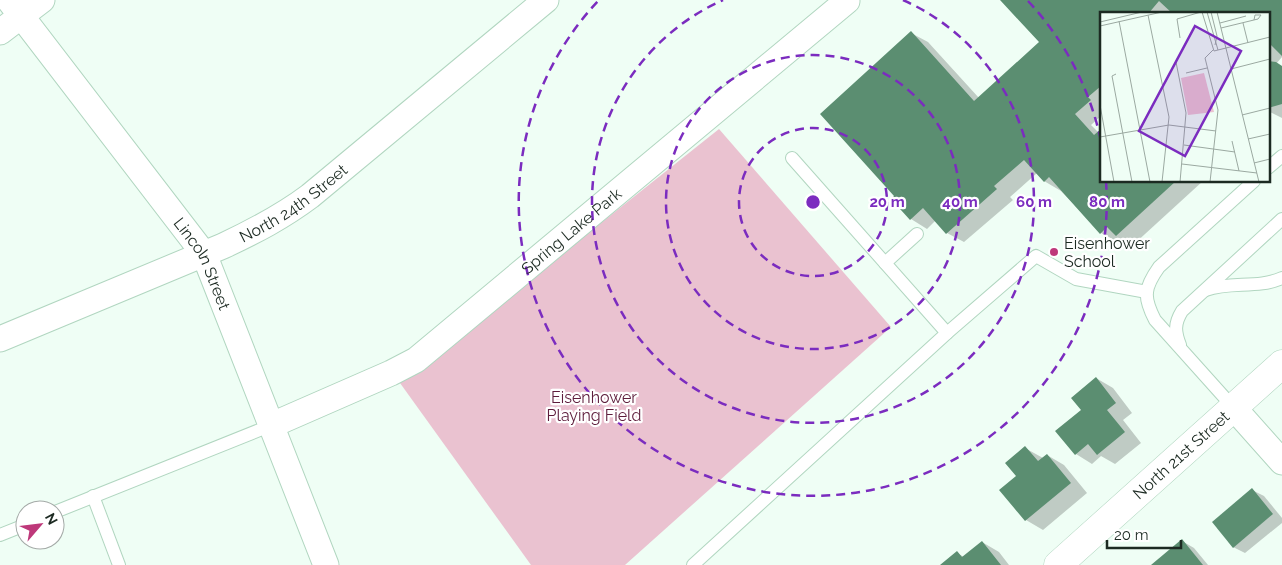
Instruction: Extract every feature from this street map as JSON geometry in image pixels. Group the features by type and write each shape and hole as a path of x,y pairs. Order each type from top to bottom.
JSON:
{"main road":[{"name":"North 21st Street","path":"1062,564 1282,364"}],"street":[{"path":"0,32 15,8 42,0"},
{"name":"North 24th Street","path":"0,339 260,229 303,201 546,0"},
{"name":"Spring Lake Park","path":"272,426 416,360 847,1"},
{"name":"Lincoln Street","path":"15,8 204,254 326,565"},
{"path":"1233,407 1282,462"}],"lane":[{"path":"1270,166 1282,156"},
{"path":"792,158 947,333"},
{"path":"1233,407 1155,320 1147,304 1147,292 1152,278 1159,267 1253,182"},
{"path":"1180,348 1175,334 1176,321 1182,312 1201,292 1282,219"},
{"path":"885,263 917,234"},
{"path":"693,565 947,333 1036,256 1076,279 1147,292"},
{"path":"1201,292 1222,286 1274,282 1282,278"},
{"path":"65,508 272,426"},
{"path":"93,496 119,565"},
{"path":"0,535 15,529"}],"green space":[{"name":"Eisenhower Playing Field","path":"719,129 891,327 625,565 531,565 400,383"}],"building":[{"path":"1000,0 1282,0 1282,56 1270,44 1270,12 1171,12 1159,1 1150,12 1100,12 1100,87 1088,97 1091,100 1075,114 1094,135 1100,130 1100,182 1175,182 1116,236 1107,227 1100,234 1049,177 1044,182 1024,160 994,186 997,189 946,234 923,208 910,220 891,199 894,196 820,114 911,31 974,101 1039,42"},
{"path":"1270,61 1276,62 1282,66 1282,104 1270,107"},
{"path":"1096,377 1116,403 1107,410 1125,432 1097,455 1088,444 1075,455 1055,431 1081,410 1071,398"},
{"path":"1025,446 1038,461 1047,454 1071,483 1025,521 999,490 1016,476 1005,463"},
{"path":"1252,488 1273,514 1233,548 1212,522"},
{"path":"1182,539 1203,565 1151,565"},
{"path":"982,541 1001,565 940,565 957,551 962,557"}],"place":[{"name":"Eisenhower School","path":"1054,252"}]}
